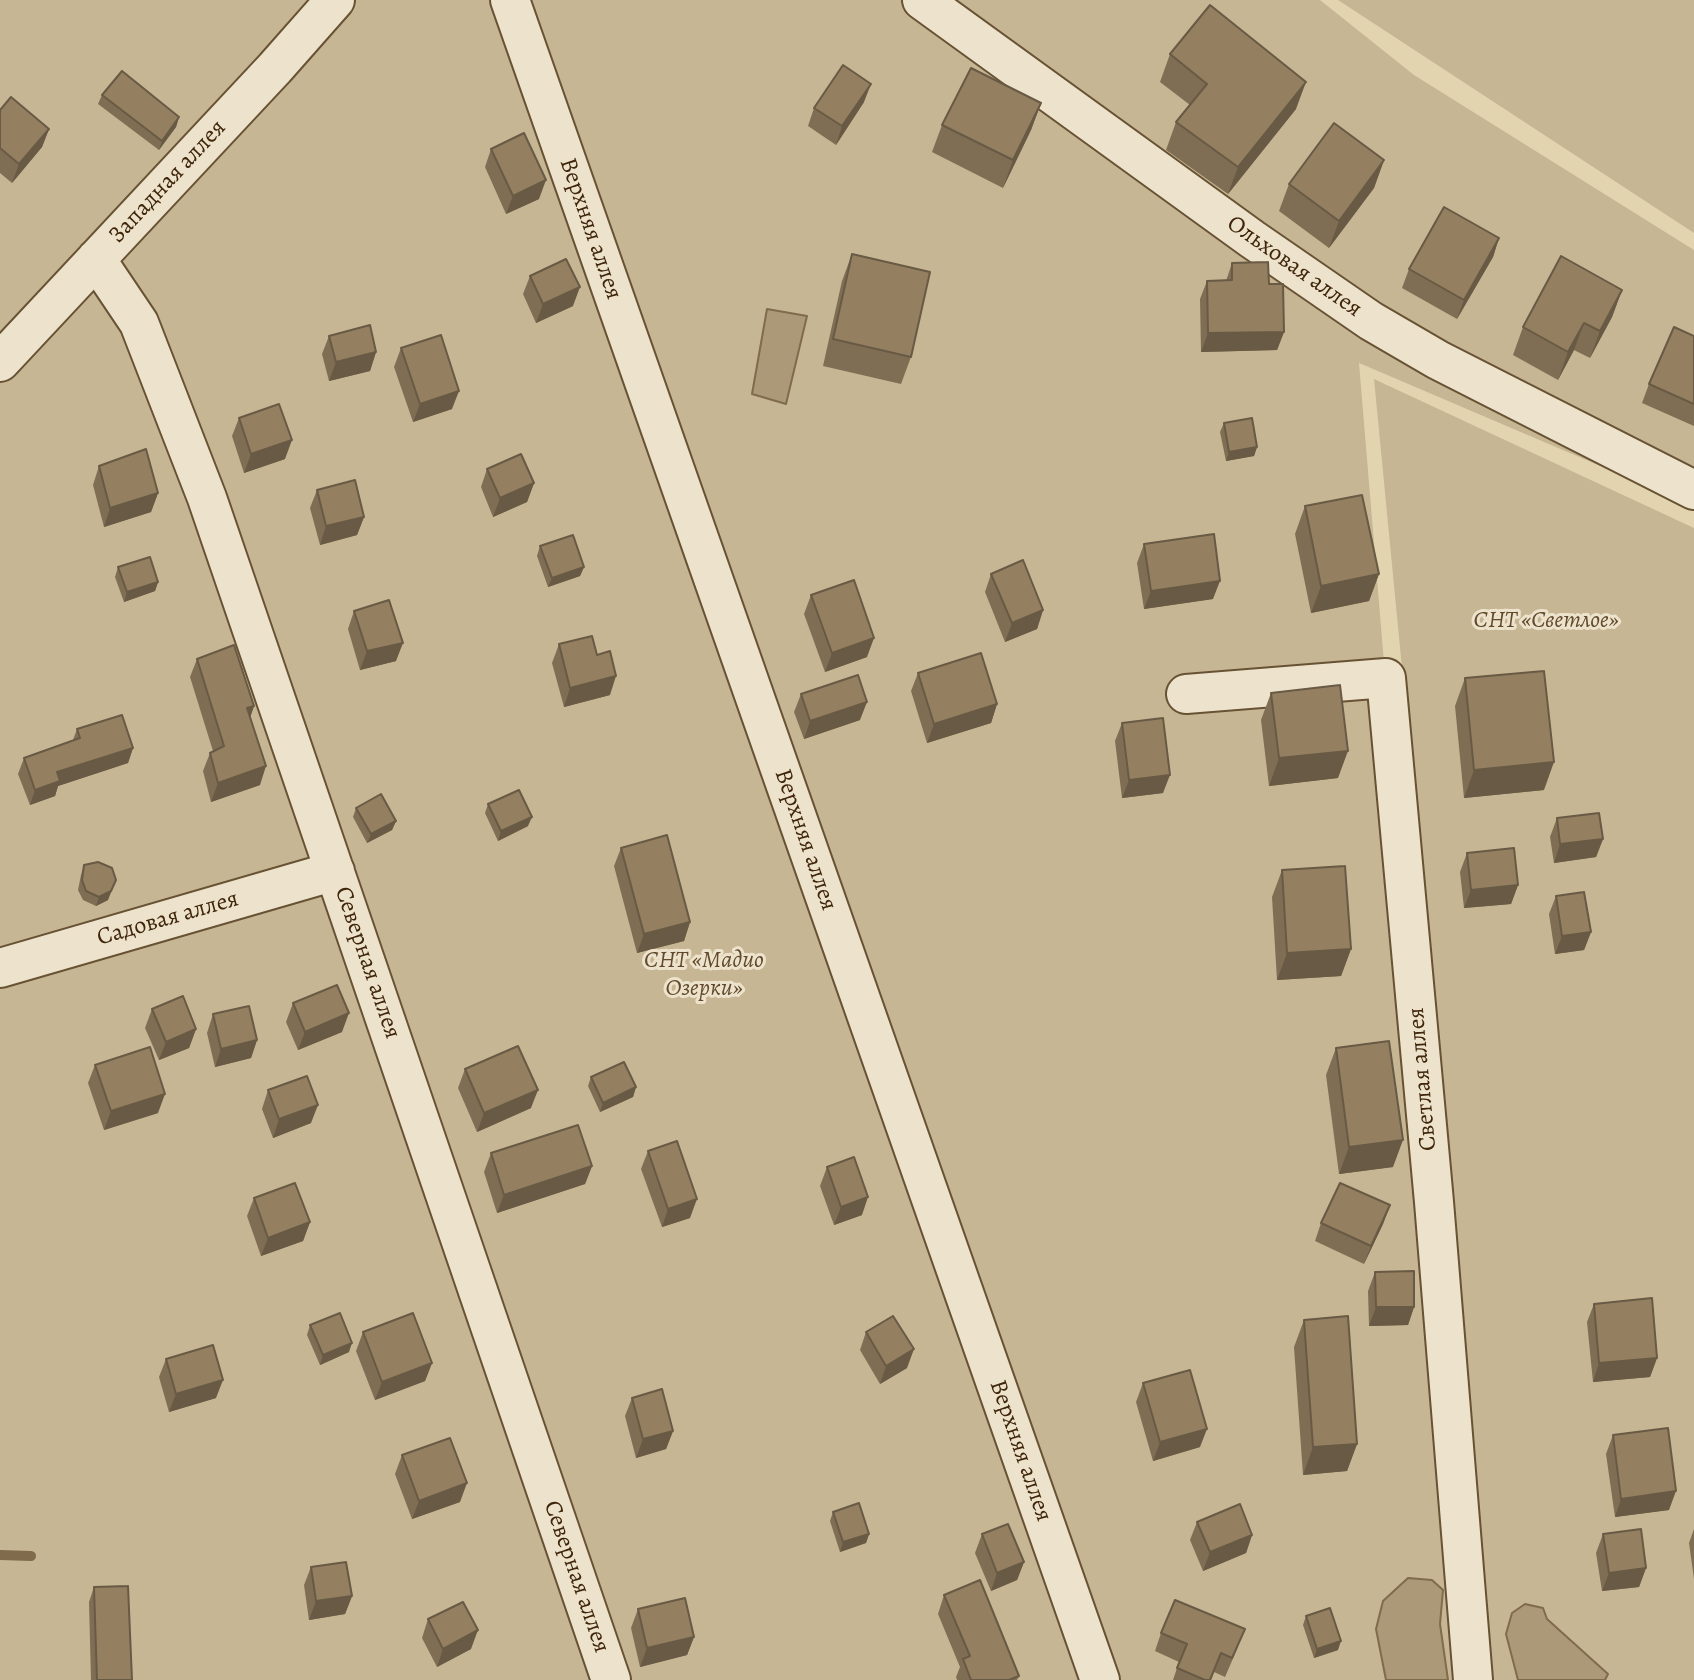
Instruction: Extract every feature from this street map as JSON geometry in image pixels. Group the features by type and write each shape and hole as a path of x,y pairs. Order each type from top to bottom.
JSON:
{"street":[{"name":"Западная аллея","path":"0,362 335,0"},
{"name":"Верхняя аллея","path":"510,0 1100,1680"},
{"name":"Ольховая аллея","path":"922,0 1252,239 1371,321 1438,360 1694,490"},
{"name":"Северная аллея","path":"96,259 139,323 207,498 611,1680"},
{"name":"Светлая аллея","path":"1186,694 1386,678 1434,1202 1473,1680"},
{"name":"Садовая аллея","path":"0,968 335,871"}],"green space":[{"name":"СНТ «Мадио Озерки»","path":"0,0 1320,0 1414,75 1694,250 1694,506 1359,363 1469,1680 0,1680"},
{"path":"1338,0 1694,0 1694,233"},
{"name":"СНТ «Светлое»","path":"1374,379 1694,528 1694,1680 1477,1680 1454,1205"}],"shaded area":[{"path":"767,309 807,316 786,404 752,394"},
{"path":"1408,1578 1432,1580 1443,1590 1440,1624 1448,1680 1386,1680 1376,1629 1383,1601"},
{"path":"1525,1604 1543,1608 1547,1619 1608,1674 1605,1680 1518,1680 1506,1634 1512,1613"}],"building":[{"path":"1210,5 1306,82 1238,167 1176,122 1207,84 1170,54"},
{"path":"843,65 871,84 842,126 814,108"},
{"path":"971,68 1041,103 1013,160 942,125"},
{"path":"122,71 179,117 162,141 102,95"},
{"path":"11,97 49,129 19,164 0,148 0,110"},
{"path":"1334,123 1384,160 1339,221 1289,184"},
{"path":"524,133 546,180 513,196 491,149"},
{"path":"1444,207 1499,238 1464,300 1409,269"},
{"path":"852,254 930,272 911,357 833,339"},
{"path":"1561,256 1622,290 1600,331 1584,323 1568,352 1523,327"},
{"path":"566,259 580,287 543,304 530,276"},
{"path":"1268,262 1269,284 1283,284 1284,332 1208,333 1207,281 1232,280 1232,263"},
{"path":"370,325 376,352 336,362 329,336"},
{"path":"1674,327 1694,336 1694,404 1649,384"},
{"path":"441,335 459,391 420,404 401,348"},
{"path":"279,404 292,440 251,454 239,418"},
{"path":"1252,418 1257,447 1229,452 1224,423"},
{"path":"146,449 158,493 110,508 99,466"},
{"path":"521,454 534,483 500,498 487,469"},
{"path":"355,480 364,517 326,526 317,490"},
{"path":"1362,495 1379,574 1321,586 1305,506"},
{"path":"1214,534 1220,581 1151,591 1144,544"},
{"path":"573,535 584,567 552,578 540,546"},
{"path":"150,557 158,582 127,592 118,567"},
{"path":"1023,560 1043,610 1012,623 991,574"},
{"path":"854,580 874,638 832,653 811,595"},
{"path":"389,600 403,643 367,651 354,611"},
{"path":"592,636 597,655 610,651 616,676 570,688 559,644"},
{"path":"234,645 254,706 247,708 266,766 218,783 210,753 224,746 197,659"},
{"path":"981,653 997,704 934,724 918,673"},
{"path":"1544,671 1554,762 1474,770 1465,678"},
{"path":"858,675 867,702 810,721 801,694"},
{"path":"1340,685 1348,751 1279,758 1271,693"},
{"path":"122,715 133,748 57,772 60,781 35,790 24,758 80,738 77,729"},
{"path":"1163,718 1170,775 1129,780 1122,723"},
{"path":"519,790 532,817 501,831 488,804"},
{"path":"381,794 396,821 371,834 356,808"},
{"path":"1599,813 1603,839 1560,844 1557,818"},
{"path":"667,835 690,922 644,934 621,848"},
{"path":"1514,848 1518,885 1471,890 1467,853"},
{"path":"98,862 112,868 116,880 111,891 99,897 86,891 82,880 84,865"},
{"path":"1345,866 1351,949 1287,953 1282,870"},
{"path":"1584,892 1591,932 1562,936 1556,896"},
{"path":"337,985 349,1013 305,1032 293,1003"},
{"path":"183,996 196,1029 166,1042 152,1009"},
{"path":"249,1006 257,1040 221,1049 213,1014"},
{"path":"1389,1041 1403,1140 1349,1147 1336,1048"},
{"path":"518,1046 538,1090 484,1113 465,1069"},
{"path":"150,1047 165,1094 111,1111 95,1065"},
{"path":"624,1062 636,1087 603,1103 591,1077"},
{"path":"307,1076 318,1105 279,1119 268,1090"},
{"path":"578,1125 592,1166 504,1195 491,1153"},
{"path":"677,1141 697,1199 668,1209 648,1151"},
{"path":"854,1157 868,1197 841,1207 827,1167"},
{"path":"295,1183 310,1222 268,1238 254,1198"},
{"path":"1340,1183 1390,1205 1371,1246 1321,1223"},
{"path":"1414,1271 1414,1307 1376,1307 1375,1272"},
{"path":"1652,1298 1657,1358 1599,1363 1594,1304"},
{"path":"340,1313 352,1343 323,1355 310,1325"},
{"path":"413,1313 432,1363 382,1382 363,1332"},
{"path":"893,1316 914,1349 886,1366 866,1332"},
{"path":"1348,1316 1357,1444 1313,1447 1304,1320"},
{"path":"213,1345 223,1380 176,1394 166,1359"},
{"path":"1190,1370 1207,1429 1160,1442 1143,1383"},
{"path":"662,1389 673,1431 643,1439 632,1398"},
{"path":"1668,1428 1676,1491 1621,1499 1613,1435"},
{"path":"450,1438 467,1483 419,1501 402,1455"},
{"path":"859,1503 869,1534 843,1542 833,1512"},
{"path":"1240,1504 1252,1535 1210,1552 1197,1522"},
{"path":"1008,1524 1024,1562 997,1573 982,1534"},
{"path":"1641,1529 1646,1568 1609,1573 1603,1534"},
{"path":"346,1562 352,1596 316,1601 311,1567"},
{"path":"980,1580 1019,1676 1009,1680 971,1680 963,1659 970,1656 944,1595"},
{"path":"128,1586 132,1680 97,1680 94,1587"},
{"path":"685,1598 694,1637 647,1648 638,1609"},
{"path":"1175,1600 1245,1629 1232,1658 1221,1653 1210,1680 1177,1668 1187,1644 1161,1633"},
{"path":"463,1602 478,1630 443,1649 428,1619"},
{"path":"1330,1608 1341,1641 1317,1649 1306,1616"}],"waterway":[{"path":"0,1555 31,1556"}]}
